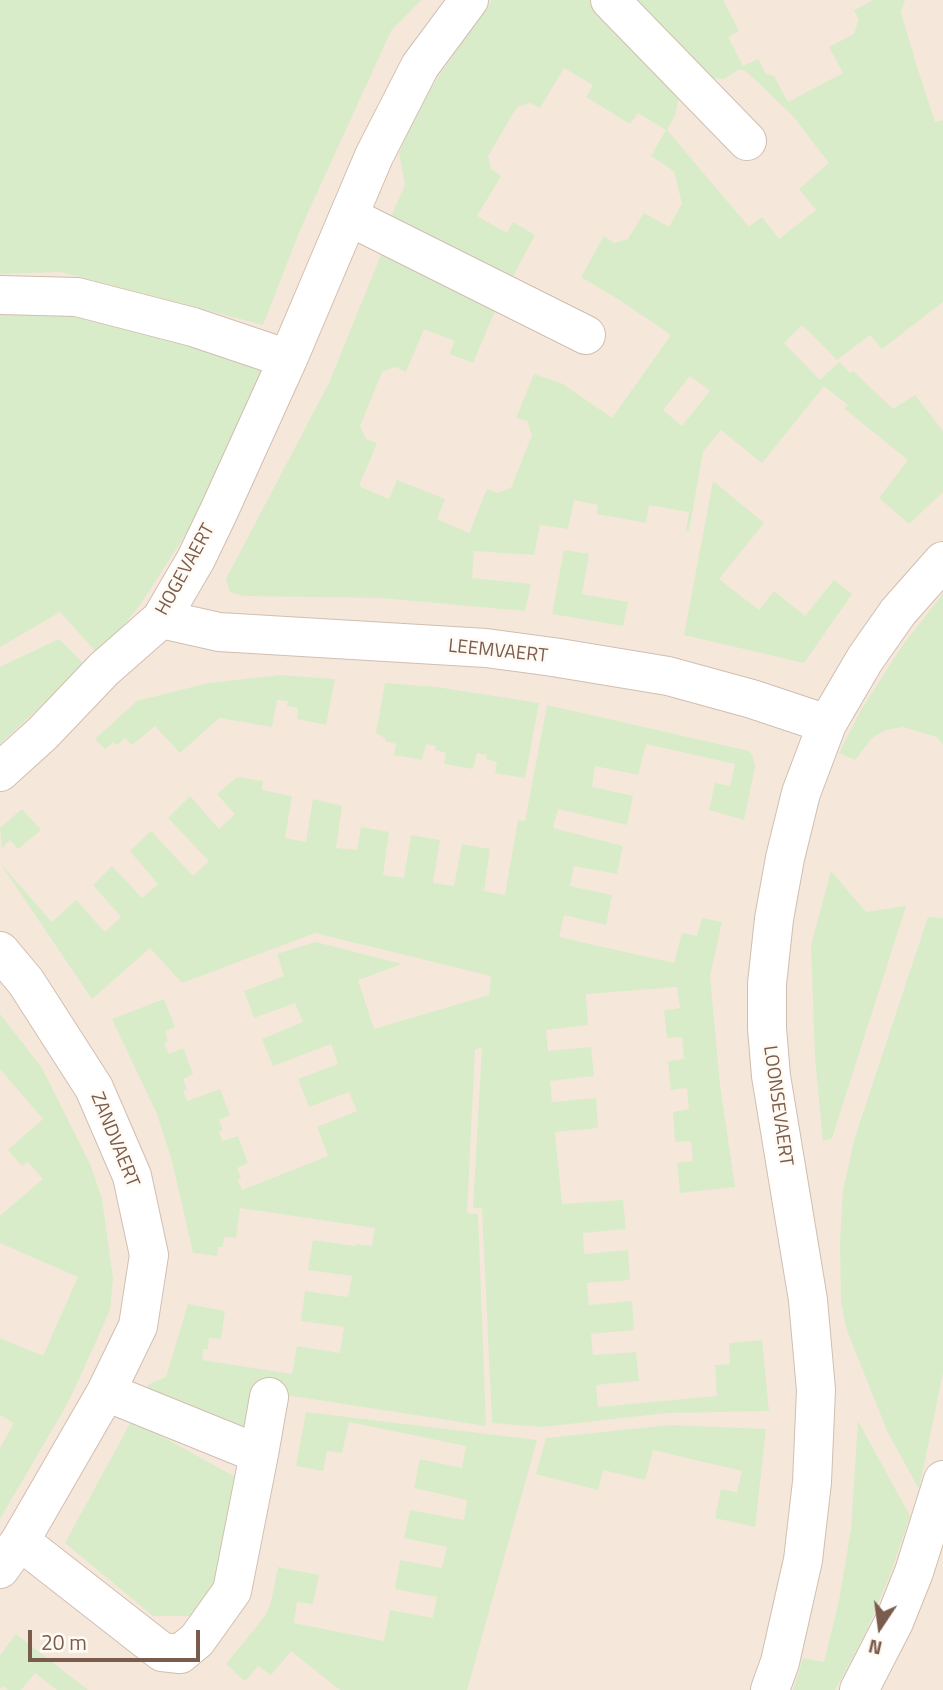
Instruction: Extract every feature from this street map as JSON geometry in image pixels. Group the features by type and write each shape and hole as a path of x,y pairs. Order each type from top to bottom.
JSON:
{"street":[{"name":"HOGEVAERT","path":"0,772 43,733 104,669 162,619 196,559 288,359 374,156 420,66 469,0"},
{"path":"610,0 747,141"},
{"path":"349,217 586,335"},
{"path":"0,295 78,297 193,327 288,359"},
{"name":"LOONSEVAERT","path":"770,1690 780,1662 803,1560 812,1482 817,1390 807,1300 771,1076 766,1028 767,984 774,919 801,793 827,724 865,659 898,612 943,561"},
{"name":"LEEMVAERT","path":"162,619 219,632 486,648 553,657 668,676 752,699 827,724"},
{"name":"ZANDVAERT","path":"0,951 26,982 94,1088 132,1176 149,1255 138,1326 106,1392 10,1555 162,1652 180,1654 197,1640 232,1591 269,1397"},
{"path":"106,1392 259,1454"},
{"path":"859,1690 894,1622 914,1572 943,1480"}],"shaded area":[{"path":"0,0 943,0 943,1690 0,1690"}],"green space":[{"path":"0,0 421,0 391,31 300,230 263,325 61,272 0,274"},
{"path":"492,0 599,0 680,94 675,115 667,130 749,227 762,217 779,239 816,210 799,189 829,163 793,116 747,72 739,69 724,79 705,78 629,0 723,0 739,31 728,37 743,66 758,59 766,74 774,76 788,102 843,73 829,47 854,34 859,20 854,10 873,0 905,0 901,12 917,67 935,122 943,120 943,302 882,349 870,335 837,360 802,325 784,343 820,380 839,362 850,373 853,371 893,409 915,395 943,431 943,492 909,524 879,498 908,460 845,409 848,405 824,386 762,463 721,430 703,452 689,531 686,531 689,512 649,505 646,523 597,514 598,505 574,500 568,529 540,525 534,555 474,551 472,578 531,584 525,611 381,598 243,596 230,592 226,579 329,383 383,250 498,304 473,363 449,354 455,341 424,329 406,372 395,367 382,372 360,426 366,439 377,443 359,486 389,499 397,480 445,499 437,519 469,533 487,489 497,493 511,488 532,435 527,421 516,418 534,374 563,384 612,418 671,335 581,277 604,236 614,243 628,239 644,213 669,227 682,204 674,171 651,156 666,130 638,113 630,124 586,97 593,85 564,68 540,108 530,103 517,107 488,156 491,169 501,176 477,216 507,233 513,222 535,235 510,282 388,223 405,185 399,153 430,89","holes":["690,376 710,391 682,426 663,410"]},
{"path":"0,306 49,307 267,361 220,469 189,529 140,605 99,655 60,612 0,647"},
{"path":"713,481 764,523 719,579 759,610 774,591 805,616 834,580 852,594 804,663 684,635"},
{"path":"564,550 589,554 582,594 628,602 623,626 552,614"},
{"path":"943,594 943,745 937,737 903,727 886,730 872,738 855,760 839,753 861,710 902,646"},
{"path":"59,639 85,665 0,744 0,667"},
{"path":"281,675 335,679 326,725 297,719 298,708 287,706 288,701 277,700 272,727 219,718 180,753 155,726 132,745 125,738 117,745 113,742 105,749 95,739 137,701 208,683"},
{"path":"385,683 437,687 539,703 525,778 495,773 497,762 486,759 487,755 477,753 473,769 444,764 446,753 435,750 436,746 426,744 422,760 394,755 396,744 385,741 385,738 376,733"},
{"path":"547,705 749,751 753,757 755,767 744,820 709,810 715,783 730,786 735,764 646,744 638,775 595,766 592,787 633,796 627,825 558,809 553,828 623,846 617,874 574,866 570,886 612,895 606,925 564,915 559,937 674,963 682,933 697,936 702,918 722,922 710,976 720,1085 735,1187 680,1193 677,1163 693,1161 691,1141 675,1142 673,1112 689,1109 687,1088 671,1090 668,1061 684,1059 682,1037 667,1038 664,1010 680,1008 677,987 586,994 588,1025 546,1030 548,1051 591,1047 594,1076 550,1081 552,1102 596,1098 598,1128 555,1132 562,1204 623,1200 626,1229 583,1233 584,1254 628,1250 630,1280 587,1283 589,1305 632,1301 634,1330 591,1334 593,1355 636,1352 639,1381 596,1385 598,1407 717,1396 715,1365 730,1364 729,1343 762,1340 769,1411 667,1413 542,1427 492,1423 482,1208 473,1208 482,1047 475,1050 467,1213 478,1214 486,1426 254,1390 246,1438 145,1392 149,1384 166,1377 188,1304 225,1311 221,1339 209,1338 208,1349 203,1349 202,1360 292,1374 297,1346 340,1353 344,1327 301,1321 305,1291 348,1297 352,1276 308,1270 313,1240 372,1246 375,1228 240,1208 236,1238 224,1237 223,1247 218,1247 217,1256 193,1253 172,1161 157,1114 112,1019 164,999 175,1027 165,1031 168,1041 164,1044 169,1054 183,1048 193,1074 183,1079 187,1090 183,1091 187,1101 220,1089 230,1115 219,1120 223,1130 219,1132 222,1141 238,1136 248,1163 237,1168 242,1190 328,1156 317,1127 357,1111 349,1092 309,1107 298,1079 338,1064 331,1044 273,1066 262,1039 303,1022 295,1003 254,1018 244,991 284,976 277,954 316,942 402,964 358,980 374,1029 489,995 491,976 315,933 182,983 150,948 92,999 0,863 52,922 76,900 105,932 121,917 93,885 112,866 142,898 158,884 130,851 151,831 193,876 209,861 168,818 190,796 219,829 235,814 217,794 237,777 263,781 262,790 292,796 285,838 306,842 313,799 342,806 336,848 357,850 361,827 389,832 383,875 404,878 411,835 440,840 433,883 454,886 462,844 490,849 484,891 505,895 518,820 525,821"},
{"path":"22,809 41,830 18,849 10,840 2,848 0,828"},
{"path":"831,871 866,912 906,906 832,1138 823,1141 815,1059 811,945"},
{"path":"928,917 943,918 943,1373 919,1489 888,1433 846,1328 841,1301 840,1242 843,1190 855,1137"},
{"path":"0,1014 42,1068 90,1164 102,1199 113,1279 110,1310 79,1379 0,1519 0,1448 14,1423 0,1415 0,1338 43,1356 78,1277 0,1243 0,1216 43,1179 28,1162 22,1166 8,1150 43,1119 0,1069"},
{"path":"306,1412 537,1440 467,1690 340,1690 291,1651 271,1675 258,1666 245,1681 226,1664 265,1616 271,1602 278,1567 319,1575 313,1604 297,1602 294,1623 384,1641 390,1610 433,1618 437,1597 395,1589 400,1560 442,1568 447,1547 404,1538 410,1510 464,1520 467,1500 414,1488 420,1459 462,1468 466,1446 349,1422 342,1453 327,1451 323,1471 296,1466"},
{"path":"132,1420 239,1479 221,1588 198,1616 153,1616 65,1543"},
{"path":"858,1421 910,1516 867,1630 835,1690 793,1690 803,1658 824,1662 839,1601 851,1529"},
{"path":"671,1425 766,1429 755,1527 715,1518 721,1489 737,1492 742,1471 653,1450 645,1480 603,1470 598,1490 536,1474 546,1438"},
{"path":"16,1634 88,1690 57,1690 35,1673 21,1690 8,1690 3,1686 0,1689 0,1655"}]}
